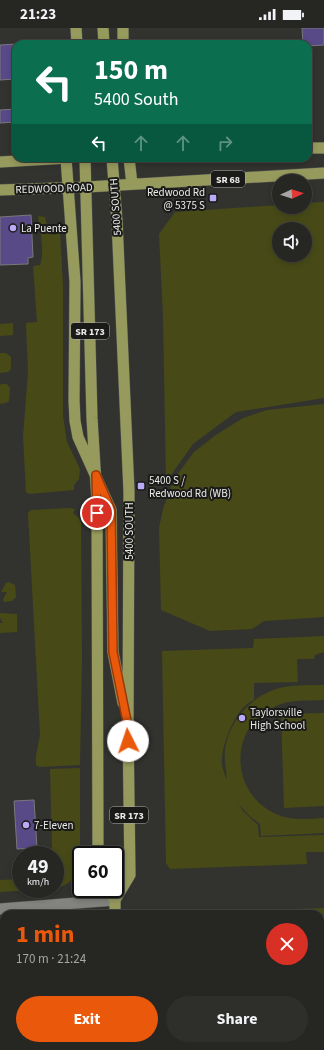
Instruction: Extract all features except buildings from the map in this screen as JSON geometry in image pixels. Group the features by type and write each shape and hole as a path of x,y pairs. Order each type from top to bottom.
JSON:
{"main road":[{"path":"76,28 76,40"},
{"path":"103,28 104,40"},
{"path":"123,28 123,40"},
{"path":"312,148 324,148"},
{"path":"0,162 12,161"},
{"path":"67,162 75,282 75,421 78,437 111,510 113,652 128,726"},
{"name":"SR 173","path":"85,162 92,418 96,475 98,846"},
{"name":"5400 SOUTH","path":"112,162 129,492 128,726 130,875 115,900"},
{"path":"129,162 132,184"},
{"name":"REDWOOD ROAD","path":"0,190 114,186 324,173"},
{"path":"115,900 115,910"}],"street":[{"path":"0,909 115,900"}],"green space":[{"path":"324,202 324,398 236,412 193,444 166,482 163,316 159,234 175,212 272,205 272,214 312,214 312,203"},
{"path":"38,216 45,217 49,234 55,235 58,231 60,231 63,286 63,416 67,442 80,469 79,479 74,485 74,490 29,494 26,492 23,437 28,372 26,323 37,322 33,266 40,265 42,253 42,240"},
{"path":"13,323 13,335 0,336 0,324"},
{"path":"0,353 6,353 11,357 11,369 8,372 0,373"},
{"path":"7,384 10,388 9,401 0,404 0,385"},
{"path":"324,404 324,617 264,621 252,629 210,631 161,610 159,528 163,509 174,479 194,452 216,435 243,418 267,410"},
{"path":"75,509 73,513 79,518 81,523 82,658 80,765 39,767 36,765 40,735 28,513 31,510"},
{"path":"9,582 15,585 16,597 12,601 4,602 3,599 7,592 1,592 6,583"},
{"path":"0,613 17,614 17,632 0,633 0,623 3,623 0,618"},
{"path":"324,636 324,652 315,655 314,659 297,659 298,682 254,683 254,700 241,710 230,728 226,738 222,765 227,780 225,750 227,739 238,718 253,701 273,690 284,687 299,685 324,685 324,700 288,702 276,706 260,716 249,728 243,743 240,760 243,776 249,791 261,804 276,814 288,818 324,818 324,833 261,836 260,824 238,804 243,811 258,825 259,837 324,835 324,852 306,852 307,864 170,869 166,863 162,651 253,648 254,639"},
{"path":"324,713 324,806 284,808 281,714"},
{"path":"80,768 80,846 72,846 72,881 64,885 64,846 52,846 50,769"},
{"path":"12,879 12,891 0,892 0,880"},
{"path":"324,908 324,910 269,910"}],"place":[{"name":"Redwood Rd @ 5375 S","path":"213,198"},
{"name":"La Puente","path":"13,228"},
{"name":"5400 S / Redwood Rd (WB)","path":"141,486"},
{"name":"Taylorsville High School","path":"242,718"},
{"name":"7-Eleven","path":"26,825"}],"route":[{"path":"97,513 96,475 111,510 113,652 128,726 128,741"}]}
